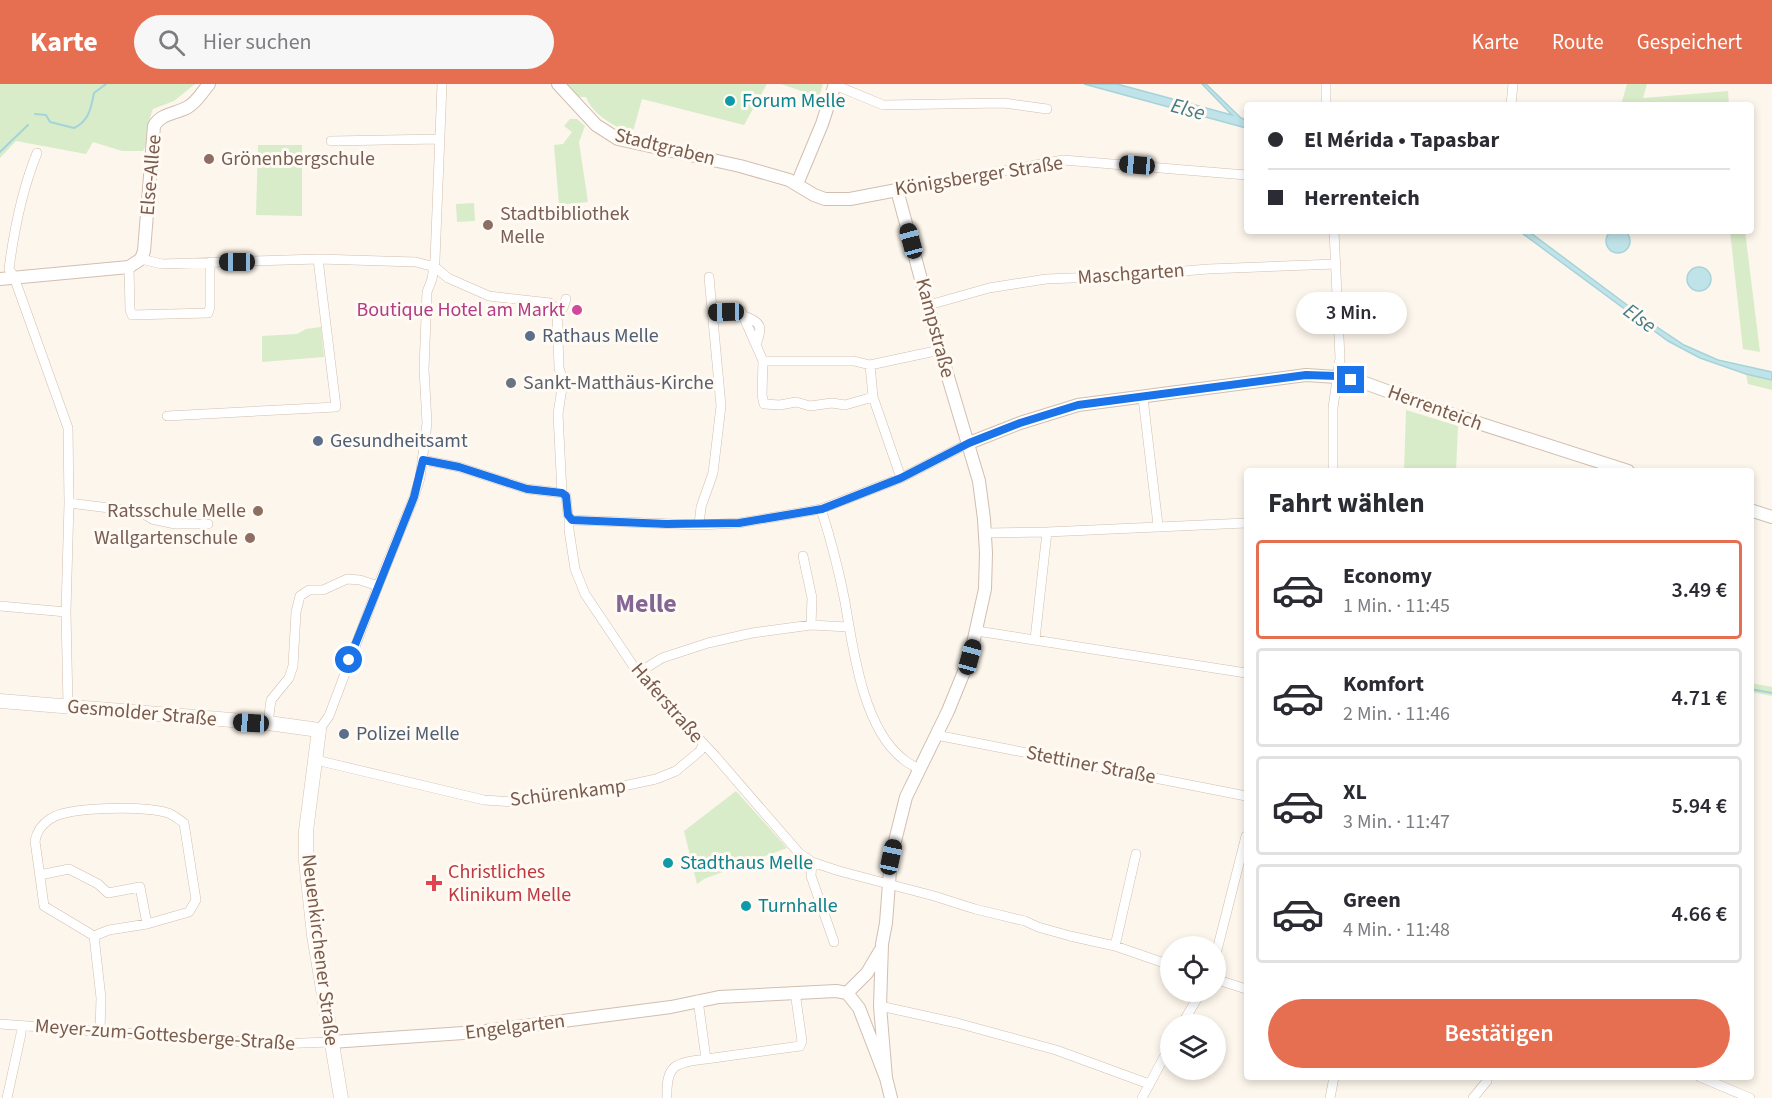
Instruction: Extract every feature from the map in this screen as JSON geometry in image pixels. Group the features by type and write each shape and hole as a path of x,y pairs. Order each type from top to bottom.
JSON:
{"main road":[{"name":"Gesmolder Straße","path":"0,701 268,723 319,730"},
{"name":"Neuenkirchener Straße","path":"319,730 306,831 306,861 313,926 340,1098"}],"street":[{"name":"Else-Allee","path":"141,259 144,251 154,126 163,116 192,105 208,84"},
{"path":"319,730 329,716 414,497 423,460 427,423 424,369 427,292 435,267 442,84"},
{"name":"Stadtgraben","path":"558,84 596,124 606,133 618,139 740,166 793,182"},
{"path":"793,182 822,124 835,84 883,105 1004,103 1047,109"},
{"path":"1326,84 1326,102"},
{"path":"1511,102 1513,84"},
{"path":"331,141 439,139"},
{"path":"37,153 27,178 9,269 14,277 68,428 69,502 66,612 68,706"},
{"name":"Königsberger Straße","path":"793,182 814,195 838,200 1063,160 1244,175"},
{"name":"Kampstraße","path":"882,944 886,923 891,857 901,816 919,768 965,670 977,631 985,589 985,533 979,481 940,350 897,190"},
{"path":"1333,468 1333,408 1341,358 1335,234"},
{"path":"0,279 129,267 141,259 162,264 318,260 416,262 435,267 448,278 495,297 550,303 556,310 559,368 563,381 558,414 562,493"},
{"path":"167,416 336,407 318,260"},
{"path":"129,267 132,315 208,313 210,262"},
{"name":"Maschgarten","path":"929,305 989,288 1046,279 1336,264"},
{"path":"699,525 701,507 712,473 721,406 709,277"},
{"path":"556,310 563,308 566,299"},
{"path":"712,316 741,311 744,316 763,361 761,382 764,404 780,405 796,402 810,406 832,403 845,405 873,397"},
{"path":"763,361 854,361 870,365 940,350"},
{"path":"870,365 873,397 901,478"},
{"name":"Herrenteich","path":"569,518 699,525 739,523 822,509 901,478 969,443 1020,423 1078,405 1306,375 1337,376 1365,383 1444,412 1619,468"},
{"path":"1143,398 1158,525"},
{"path":"423,460 459,467 527,489 562,493 566,496 569,518"},
{"path":"69,502 141,512 152,519 174,524 208,524"},
{"path":"822,509 834,553 861,685 873,717 892,749 903,760 919,768"},
{"path":"1754,511 1772,517"},
{"name":"Haferstraße","path":"569,518 575,569 585,594 638,673 799,853 812,862 839,871 890,883 1049,930 1115,946 1160,962"},
{"path":"985,533 1244,523"},
{"path":"1035,639 1047,532"},
{"path":"803,556 812,598 811,625"},
{"path":"268,723 271,700 289,678 293,666 296,612 300,596 309,591 323,590 347,579 360,580 378,586"},
{"path":"0,606 66,612"},
{"path":"638,673 662,658 708,642 811,625 848,627"},
{"path":"977,631 1244,673"},
{"name":"Stettiner Straße","path":"936,735 1244,796"},
{"name":"Schürenkamp","path":"316,760 484,800 515,802 591,794 656,779 676,771 700,751 703,745"},
{"path":"124,807 169,814 184,823 196,900 189,912 147,924 109,930 94,936 44,906 35,841 37,831 51,818 63,814 124,807"},
{"path":"1221,936 1244,844"},
{"path":"1115,946 1136,854"},
{"path":"812,862 811,876 834,942"},
{"path":"40,875 69,869 98,884 108,893 140,887 147,924"},
{"path":"94,936 101,998 100,1031"},
{"path":"882,944 867,973 847,993 859,1008 891,1098"},
{"path":"882,944 880,1006 885,1078"},
{"path":"1226,983 1244,988"},
{"path":"667,1098 667,1081 670,1071 676,1065 802,1044 795,992"},
{"name":"Engelgarten","path":"331,1042 468,1033 671,1007 719,997 795,992 847,993"},
{"path":"698,1000 706,1059"},
{"path":"880,1006 957,1023 1056,1050 1149,1084"},
{"name":"Meyer-zum-Gottesberge-Straße","path":"0,1024 269,1044 331,1042"},
{"path":"7,1098 21,1026"},
{"path":"1142,1098 1160,1064"},
{"path":"1330,1098 1333,1080"},
{"path":"1473,1098 1487,1080"},
{"path":"1707,1080 1750,1098"}],"green space":[{"path":"0,84 195,84 174,101 153,109 147,142 143,151 122,151 93,142 86,154 16,141 0,158"},
{"path":"567,84 767,84 744,125 642,99 632,135 599,115 586,97 579,97"},
{"path":"781,84 823,84 819,97"},
{"path":"1627,84 1647,84 1643,98 1728,91 1729,102 1622,102"},
{"path":"570,119 577,119 585,126 579,142 588,202 559,205 554,145 563,144 572,132 564,126"},
{"path":"258,145 302,145 302,216 256,215"},
{"path":"474,203 475,221 457,222 456,204"},
{"path":"1730,234 1745,234 1760,352 1743,349"},
{"path":"321,327 324,357 262,362 262,336 297,334 306,329"},
{"path":"1746,374 1772,380 1772,390 1748,384"},
{"path":"1406,410 1458,426 1456,468 1404,468"},
{"path":"1754,684 1772,687 1772,696 1754,693"},
{"path":"736,791 787,848 704,879 697,884 684,831"}],"water":[{"name":"Else","path":"1084,84 1117,84 1232,115 1202,84 1206,84 1244,119 1244,127"},
{"name":"Else","path":"1523,234 1532,234 1684,345 1718,360 1772,372 1772,380 1746,374 1700,358 1668,341"},
{"path":"1609,234 1627,234 1629,245 1622,252 1614,252 1607,245"},
{"path":"1699,267 1708,270 1711,279 1708,288 1699,291 1690,288 1687,279 1690,270"}],"waterway":[{"path":"35,114 46,115 50,122 74,128 86,118 94,93 106,84"},
{"path":"0,152 28,125"},
{"path":"1754,690 1772,693"}],"place":[{"name":"Forum Melle","path":"730,101"},
{"name":"Grönenbergschule","path":"209,159"},
{"name":"Stadtbibliothek Melle","path":"488,225"},
{"name":"Boutique Hotel am Markt","path":"577,310"},
{"name":"Rathaus Melle","path":"530,336"},
{"name":"Sankt-Matthäus-Kirche","path":"511,383"},
{"name":"Gesundheitsamt","path":"318,441"},
{"name":"Ratsschule Melle","path":"258,511"},
{"name":"Wallgartenschule","path":"250,538"},
{"name":"Polizei Melle","path":"344,734"},
{"name":"Stadthaus Melle","path":"668,863"},
{"name":"Christliches Klinikum Melle","path":"434,883"},
{"name":"Turnhalle","path":"746,906"}],"district":[{"name":"Melle","path":"646,603"}],"route":[{"path":"349,660 414,497 423,460 459,467 527,489 565,494 568,515 572,520 699,525 739,523 822,509 901,478 969,443 1020,423 1078,405 1306,375 1337,376 1351,380"}]}
